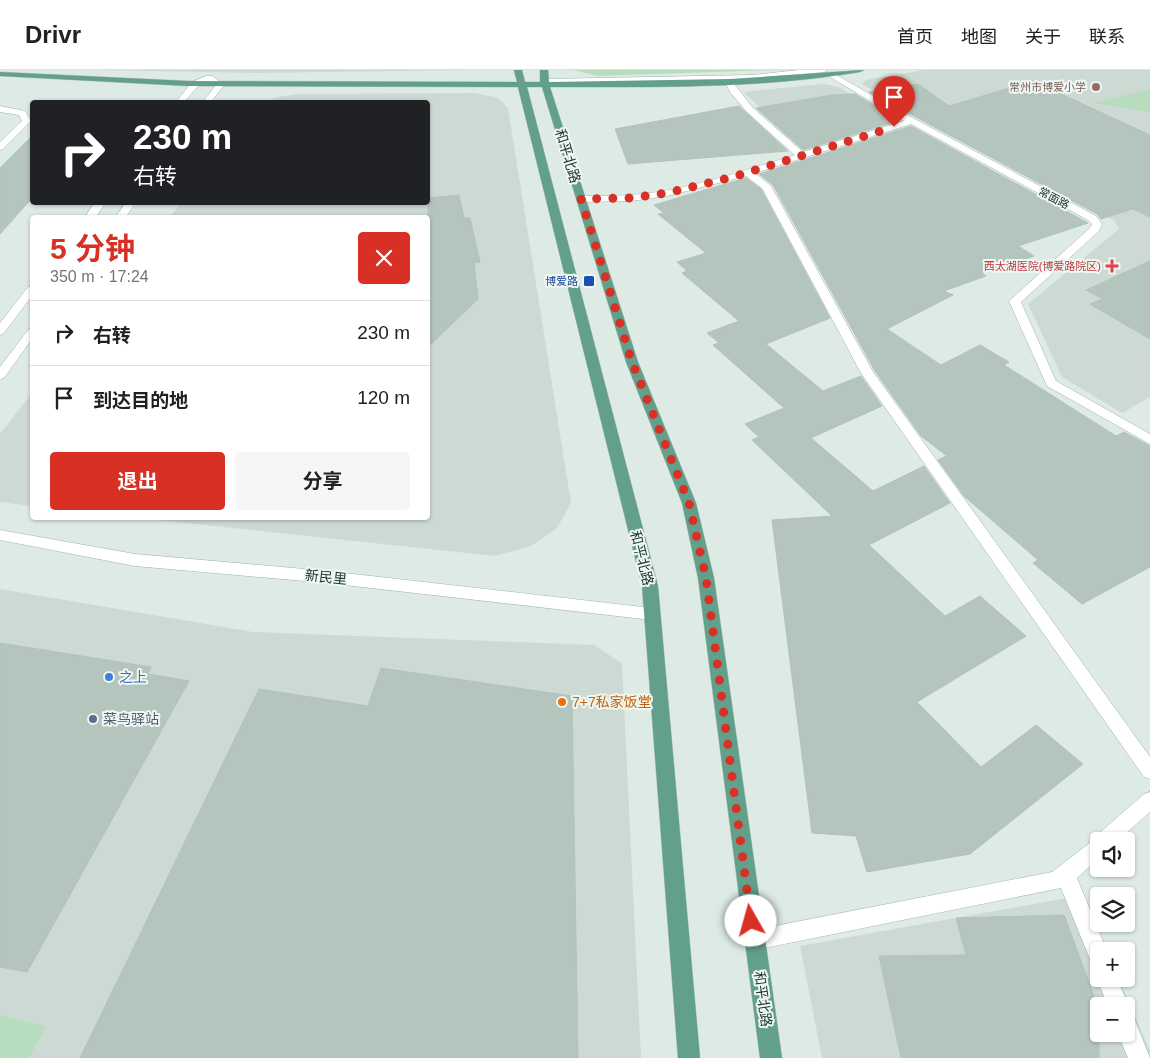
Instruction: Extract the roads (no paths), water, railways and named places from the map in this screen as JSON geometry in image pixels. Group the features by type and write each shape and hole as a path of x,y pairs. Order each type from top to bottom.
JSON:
{"main road":[{"path":"21,70 64,74 210,78 545,84 729,82 860,70"},
{"name":"和平北路","path":"518,70 650,586 689,1058"},
{"name":"和平北路","path":"544,70 545,84 632,362 691,512 706,578 771,1058"},
{"path":"0,74 220,85 522,83"}],"street":[{"path":"545,84 753,77 829,72"},
{"name":"常面路","path":"829,72 912,121 1092,218 1097,224 1095,229 1015,301 1051,383 1150,440"},
{"path":"182,100 195,84 210,78 220,85 209,100"},
{"path":"729,82 731,89 749,108 801,155"},
{"path":"0,109 22,113 27,121 0,147"},
{"path":"581,199 631,198 667,193 747,172 912,121"},
{"path":"747,172 766,186 867,373 1150,771"},
{"path":"0,330 30,292"},
{"path":"0,375 30,335"},
{"name":"新民里","path":"0,535 135,560 327,577 652,614"},
{"path":"1114,832 1150,800"},
{"path":"754,940 1045,883 1066,875 1090,854"},
{"path":"1066,875 1093,942"},
{"path":"1132,1042 1139,1058"}],"place":[{"name":"常州市博爱小学","path":"1096,87"},
{"name":"西太湖医院(博爱路院区)","path":"1112,266"},
{"name":"博爱路","path":"589,281"},
{"name":"之上","path":"109,677"},
{"name":"7+7私家饭堂","path":"562,702"},
{"name":"菜鸟驿站","path":"93,719"}]}
